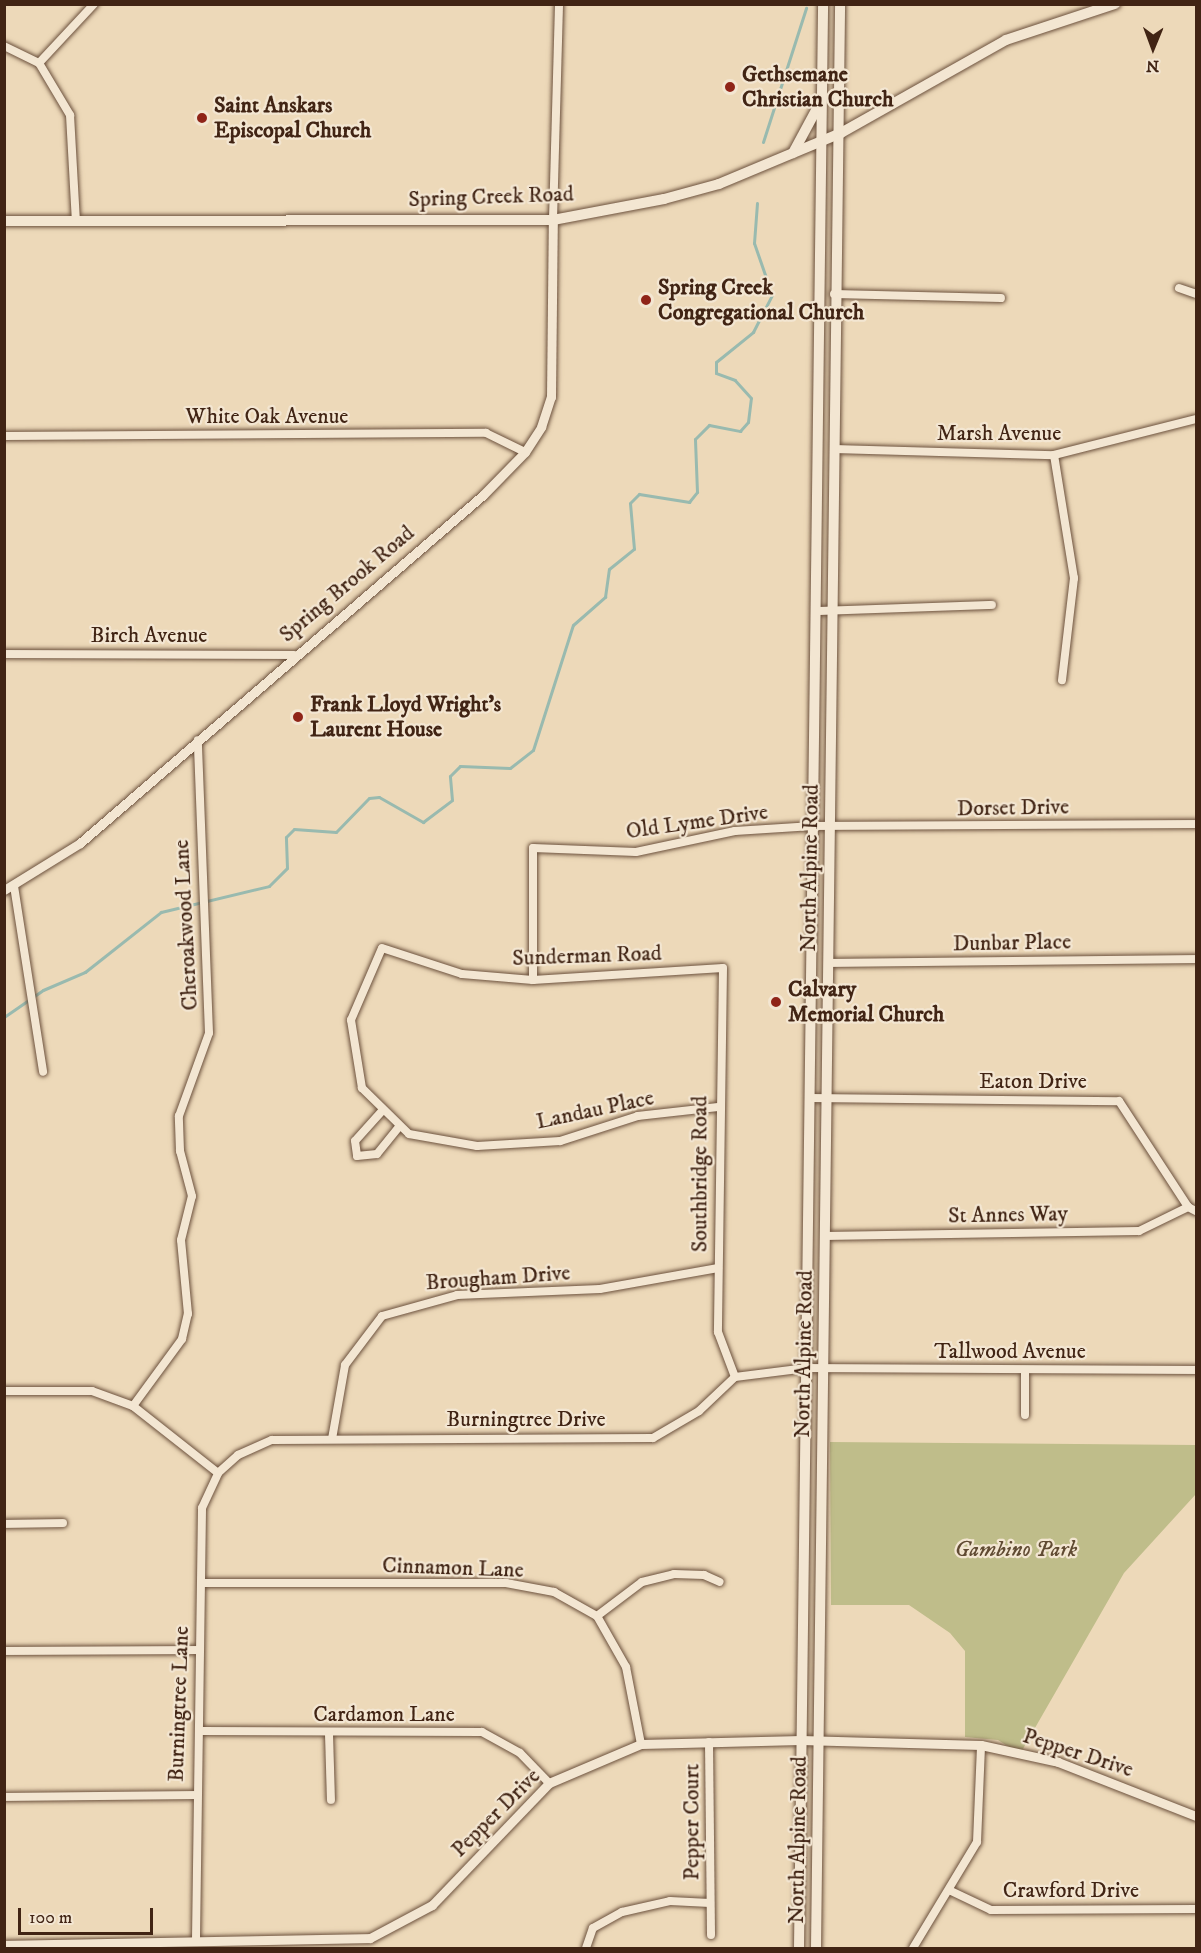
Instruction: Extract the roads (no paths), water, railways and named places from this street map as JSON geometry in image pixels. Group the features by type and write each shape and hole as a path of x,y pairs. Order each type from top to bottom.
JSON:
{"main road":[{"name":"North Alpine Road","path":"799,1948 823,4"},
{"name":"North Alpine Road","path":"816,1948 833,610 834,294 840,133 840,4"},
{"name":"Spring Creek Road","path":"4,221 553,220 672,197 793,153 840,133 1006,40 1115,4"},
{"path":"793,153 823,95"}],"street":[{"path":"39,63 94,4"},
{"path":"553,220 559,4"},
{"path":"4,46 39,63 70,114 76,220"},
{"name":"Spring Brook Road","path":"9,888 80,843 294,655 485,493 525,452 541,427 550,397 553,220"},
{"path":"1179,288 1197,294"},
{"path":"834,294 1001,298"},
{"name":"Marsh Avenue","path":"834,449 1054,455 1197,419"},
{"name":"White Oak Avenue","path":"4,436 486,433 525,452"},
{"path":"1054,455 1074,578 1062,680"},
{"path":"816,611 992,605"},
{"name":"Birch Avenue","path":"4,654 294,655"},
{"name":"Cheroakwood Lane","path":"133,1406 182,1339 188,1314 182,1240 192,1196 180,1152 179,1116 209,1033 198,740"},
{"name":"Dorset Drive","path":"830,828 1197,824"},
{"name":"Old Lyme Drive","path":"533,980 533,848 636,852 735,831 813,826 830,828"},
{"path":"9,888 43,1072"},
{"name":"Sunderman Road","path":"409,1134 382,1111 362,1088 351,1020 382,948 462,974 533,980 723,968"},
{"name":"Dunbar Place","path":"829,963 1197,959"},
{"name":"Southbridge Road","path":"723,968 718,1107 718,1332 735,1377"},
{"name":"Eaton Drive","path":"810,1098 1119,1101 1188,1207"},
{"name":"Landau Place","path":"409,1134 477,1146 560,1141 638,1116 718,1107"},
{"path":"382,1111 355,1141 357,1156 377,1155 400,1126"},
{"path":"1188,1207 1197,1211"},
{"name":"St Annes Way","path":"825,1236 1139,1231 1188,1207"},
{"name":"Brougham Drive","path":"332,1439 345,1365 382,1316 457,1295 600,1289 718,1268"},
{"path":"735,1377 806,1368 823,1369"},
{"name":"Tallwood Avenue","path":"823,1369 1197,1370"},
{"path":"1025,1371 1025,1415"},
{"name":"Burningtree Drive","path":"218,1473 238,1455 272,1440 652,1438 699,1411 735,1377"},
{"path":"4,1391 92,1391 133,1406 218,1473"},
{"name":"Burningtree Lane","path":"196,1940 194,1796 201,1731 199,1650 202,1508 218,1473"},
{"path":"4,1524 63,1523"},
{"path":"641,1744 626,1667 597,1616 642,1582 674,1574 705,1575 720,1582"},
{"name":"Cinnamon Lane","path":"201,1583 506,1583 554,1592 597,1616"},
{"path":"4,1651 199,1650"},
{"name":"Cardamon Lane","path":"201,1731 329,1734 482,1732 520,1753 549,1783"},
{"path":"329,1734 331,1800"},
{"name":"Pepper Drive","path":"4,1946 196,1940 370,1938 432,1905 549,1783 641,1744 819,1740 981,1745 1058,1762 1197,1816"},
{"name":"Pepper Court","path":"709,1742 711,1935"},
{"path":"913,1948 951,1891 977,1842 981,1745"},
{"path":"4,1797 194,1796"},
{"name":"Crawford Drive","path":"951,1891 991,1910 1197,1908"},
{"name":"Pepper Court","path":"586,1948 593,1928 622,1912 670,1901 710,1903"}],"waterway":[{"path":"763,142 806,8"},
{"path":"4,1017 43,990 85,972 161,912 269,886 287,868 286,837 294,829 336,832 369,798 379,797 423,822 452,800 450,776 460,766 510,768 533,750 573,625 605,597 609,569 634,549 630,503 639,494 689,502 697,492 695,439 709,425 740,431 748,422 751,398 735,380 716,373 716,362 753,332 772,295 754,243 757,203"}],"place":[{"name":"Gethsemane Christian Church","path":"730,87"},
{"name":"Saint Anskars Episcopal Church","path":"202,118"},
{"name":"Spring Creek Congregational Church","path":"646,300"},
{"name":"Frank Lloyd Wright's Laurent House","path":"298,717"},
{"name":"Calvary Memorial Church","path":"776,1002"}],"park label":[{"name":"Gambino Park","path":"1016,1550"}]}
